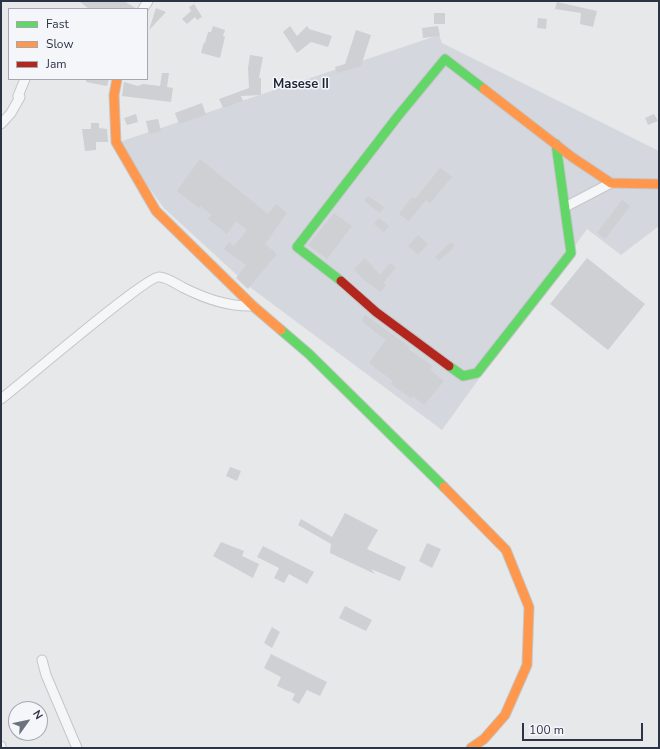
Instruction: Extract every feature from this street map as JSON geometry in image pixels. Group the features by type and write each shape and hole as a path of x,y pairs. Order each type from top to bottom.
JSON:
{"street":[{"path":"556,144 571,253 477,373 463,376 376,312 332,272 297,247 398,116 445,60 556,144 611,183"},
{"path":"1,124 14,108 25,80"},
{"path":"117,80 114,95 116,142 156,211 253,306 309,354 394,436 506,550 529,607 526,665 505,716 484,739 471,748"},
{"path":"565,207 611,183 659,184"},
{"path":"1,399 119,302 155,277 163,278 208,299 232,306 253,306"},
{"path":"42,660 46,675 77,748"}],"shaded area":[{"path":"439,35 442,43 659,151 659,226 621,255 587,229 442,430 251,288 164,208 116,143"}],"building":[{"path":"79,1 124,1 135,8 88,8"},
{"path":"557,2 597,11 593,27 580,24 581,13 555,9"},
{"path":"194,4 202,17 197,20 195,17 187,24 182,19 191,11 189,7"},
{"path":"156,8 166,12 149,30"},
{"path":"434,13 445,13 445,24 434,24"},
{"path":"538,18 547,19 546,29 537,28"},
{"path":"213,26 225,30 223,36 225,37 220,58 201,53 208,32 211,32"},
{"path":"290,26 297,36 307,26 309,29 332,36 328,47 311,42 297,53 283,32"},
{"path":"438,26 440,36 423,38 422,28"},
{"path":"356,30 371,35 361,66 337,73 335,67 345,64"},
{"path":"250,55 263,57 259,78 261,78 261,95 241,96 243,101 223,108 219,99 249,88 248,68"},
{"path":"162,73 169,73 167,87 173,88 171,102 122,96 124,82 138,86 143,84 160,86"},
{"path":"86,80 109,80 107,86 86,82"},
{"path":"202,103 206,115 179,124 175,113"},
{"path":"136,114 138,122 127,125 124,118"},
{"path":"654,114 658,121 648,125 645,118"},
{"path":"158,119 161,131 149,134 146,121"},
{"path":"91,123 99,123 99,128 107,129 108,142 96,142 96,150 85,151 82,129 91,129"},
{"path":"200,159 268,214 276,204 287,213 265,244 277,254 248,289 236,278 246,265 224,249 229,242 234,246 247,230 236,221 227,234 208,219 211,215 201,206 199,208 177,191"},
{"path":"440,168 452,177 430,203 426,200 409,221 399,214 412,197 415,199"},
{"path":"368,196 384,207 380,213 364,201"},
{"path":"622,200 630,206 605,239 597,233"},
{"path":"334,213 352,226 327,259 308,245"},
{"path":"379,218 389,226 384,232 374,224"},
{"path":"418,235 428,244 418,255 408,246"},
{"path":"451,242 455,246 439,261 435,257"},
{"path":"365,258 380,275 390,263 396,267 383,283 386,285 381,292 364,280 354,269"},
{"path":"587,258 645,304 608,350 550,304"},
{"path":"365,315 410,347 408,349 433,366 430,370 444,381 424,405 413,396 411,398 391,384 393,381 369,363 386,340 364,323 362,320"},
{"path":"230,467 241,471 237,481 226,476"},
{"path":"345,513 378,530 367,549 406,567 400,581 371,569 375,574 330,553 331,544 298,525 301,519 332,537"},
{"path":"221,542 244,551 242,556 259,564 253,578 213,556"},
{"path":"427,543 441,549 432,568 419,561"},
{"path":"263,546 314,572 307,584 289,574 284,583 274,578 279,568 257,557"},
{"path":"345,606 372,620 366,631 339,618"},
{"path":"272,627 280,632 272,648 264,643"},
{"path":"271,654 327,682 320,696 307,690 299,704 292,700 295,694 277,686 281,677 264,668"}],"traffic: fast":[{"path":"341,281 297,247 398,116 445,59 484,89"},
{"path":"449,366 463,376 477,373 571,253 556,144"},
{"path":"281,330 309,354 444,487"}],"traffic: slow":[{"path":"117,80 114,95 116,142 156,211 253,306 281,330"},
{"path":"484,89 572,157 611,183 659,184"},
{"path":"444,487 506,550 529,607 527,665 505,715 484,739 471,748"}],"traffic: jam":[{"path":"341,281 376,312 449,366"}],"district":[{"name":"Masese II","path":"301,85"}]}
